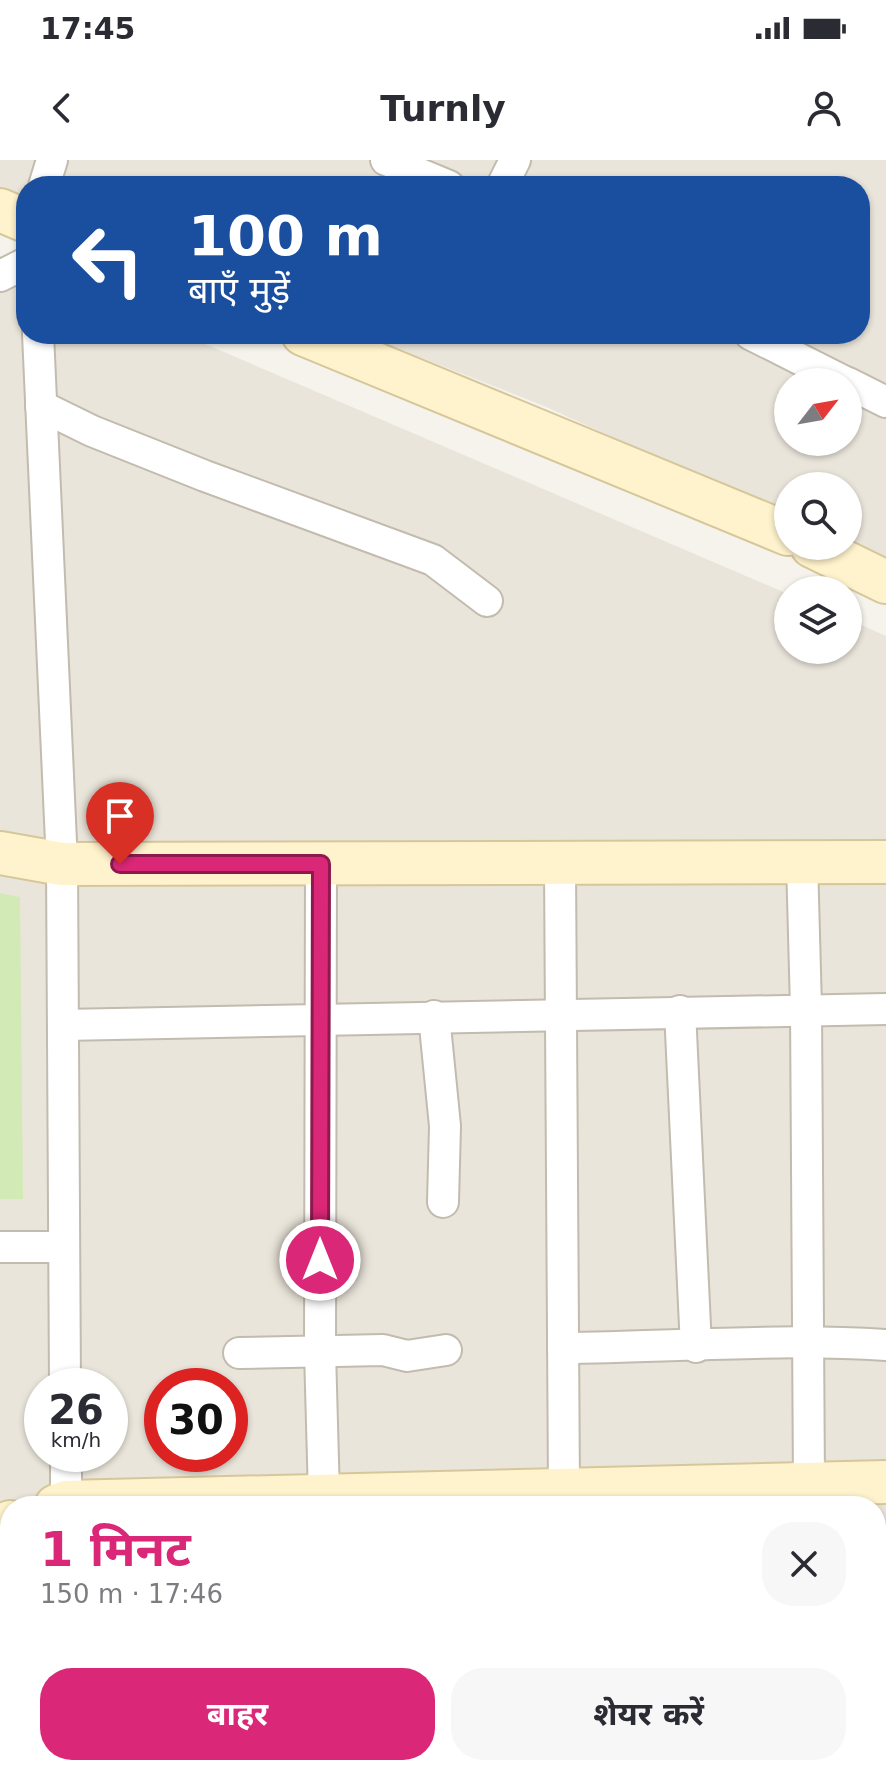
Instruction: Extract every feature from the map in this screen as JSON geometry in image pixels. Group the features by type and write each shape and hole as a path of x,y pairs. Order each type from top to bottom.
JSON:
{"street":[{"path":"386,160 425,176"},
{"path":"38,344 62,864 65,1368"},
{"path":"327,344 774,528"},
{"path":"770,344 817,368"},
{"path":"862,390 886,402"},
{"path":"41,406 92,431 205,476 433,560 487,601"},
{"path":"841,560 886,582"},
{"path":"0,853 62,864 886,862"},
{"path":"802,861 809,1485"},
{"path":"321,864 320,1351 324,1496"},
{"path":"560,865 564,1489"},
{"path":"63,1025 806,1008 886,1009"},
{"path":"680,1011 696,1347"},
{"path":"434,1016 445,1126 443,1202"},
{"path":"0,1247 63,1247"},
{"path":"563,1348 696,1347 808,1340 886,1345"},
{"path":"239,1353 383,1350 407,1356 446,1350"},
{"path":"64,1496 65,1472"},
{"path":"452,1496 564,1489 886,1482"}],"shaded area":[{"path":"0,160 886,160 886,570 862,555 862,472 774,472 774,511 544,406 386,344 870,344 870,176 16,176 16,199 0,192"},
{"path":"0,256 16,263 16,344 205,344 774,588 774,664 862,664 862,625 886,636 886,1496 0,1496"}],"green space":[{"path":"0,893 20,897 23,1199 0,1199"}],"route":[{"path":"120,864 321,864 320,1260"}]}
